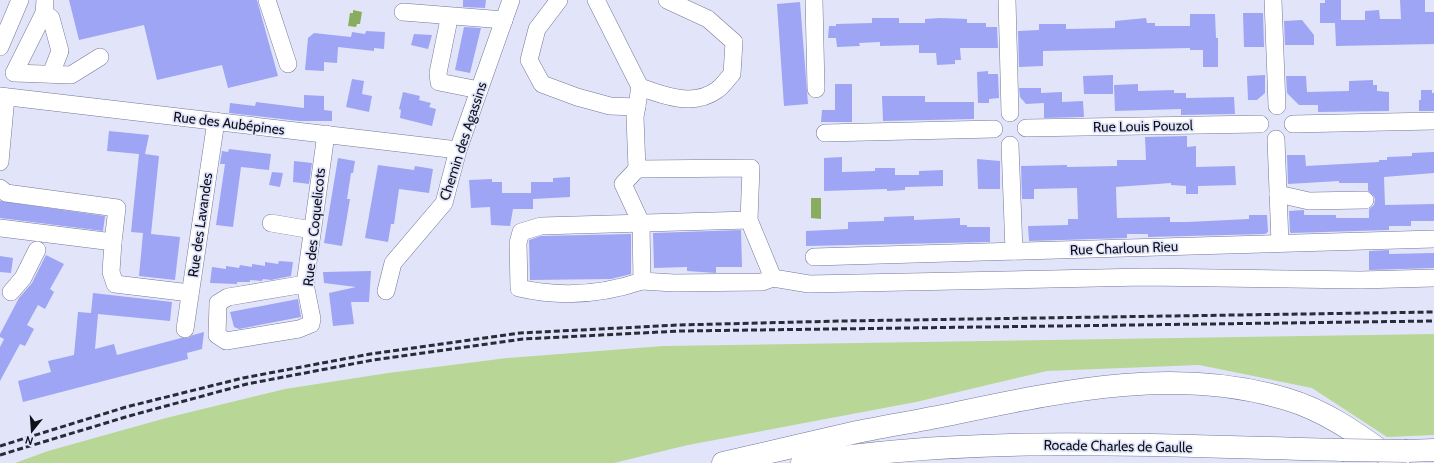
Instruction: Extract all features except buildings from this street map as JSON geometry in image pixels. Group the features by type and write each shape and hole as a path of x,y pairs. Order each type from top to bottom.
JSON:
{"highway":[{"path":"723,463 857,432 1036,396 1097,387 1157,382 1199,383 1244,388 1286,399 1319,412 1403,457"},
{"name":"Rocade Charles de Gaulle","path":"802,463 939,448 1048,444 1342,450 1403,457 1434,450"}],"street":[{"path":"0,47 20,0"},
{"path":"268,0 288,64"},
{"name":"Chemin des Agassins","path":"386,291 393,263 444,203 458,150 511,0"},
{"path":"560,0 537,29 529,60 542,84 577,97 610,106 637,107"},
{"path":"596,0 640,87 635,117 637,169 624,184 641,223 642,281"},
{"path":"640,87 663,96 695,100 717,90 732,74 734,42 708,19 667,0"},
{"path":"814,0 816,89"},
{"path":"1007,0 1010,113"},
{"path":"1273,0 1277,106"},
{"path":"44,7 14,73 70,75 100,58"},
{"path":"44,7 51,18 60,51 51,74"},
{"path":"403,12 504,20"},
{"path":"448,24 438,73 439,82 479,90"},
{"path":"0,162 3,96"},
{"name":"Rue des Aubépines","path":"3,96 458,150"},
{"path":"1277,106 1288,112 1293,124 1289,133 1276,139 1267,136 1261,129 1260,120 1264,111 1268,108 1277,106"},
{"path":"1010,113 1015,114 1022,119 1026,128 1021,140 1010,145 998,140 994,129 997,119 1010,113"},
{"name":"Rue des Lavandes","path":"185,329 216,121"},
{"path":"1293,124 1434,121"},
{"name":"Rue Louis Pouzol","path":"1026,128 1260,124"},
{"path":"825,133 994,129"},
{"name":"Rue des Coquelicots","path":"305,284 228,297 218,304 217,335 226,341 299,329 311,324 312,319 305,284 326,134"},
{"path":"1276,139 1280,243"},
{"path":"1010,145 1014,251"},
{"path":"637,169 751,168 749,220 773,278"},
{"path":"0,188 6,192 117,208 111,272 115,284 190,293"},
{"path":"1278,194 1309,201 1365,200"},
{"path":"749,220 541,226 520,232 518,243 519,288 543,294 584,294 622,288 642,281 674,283 762,282 773,278 809,284 1144,277 1360,280 1434,278"},
{"path":"271,223 312,230"},
{"path":"0,228 113,242"},
{"name":"Rue Charloun Rieu","path":"814,256 1434,239"},
{"path":"11,292 23,278 38,250"}],"shaded area":[{"path":"353,10 362,12 360,24 357,24 356,27 348,26 350,13 353,13"},
{"path":"811,198 821,198 821,219 811,218"},
{"path":"1434,334 1434,435 1387,437 1312,388 1199,365 1047,371 916,402 688,445 614,463 15,463 48,451 166,418 285,389 388,373 507,358 663,346"}],"railway":[{"path":"0,446 126,407 243,378 370,354 520,333 679,325 841,321 1434,312"},
{"path":"0,455 129,416 247,384 373,360 523,339 680,331 1434,321"}]}
